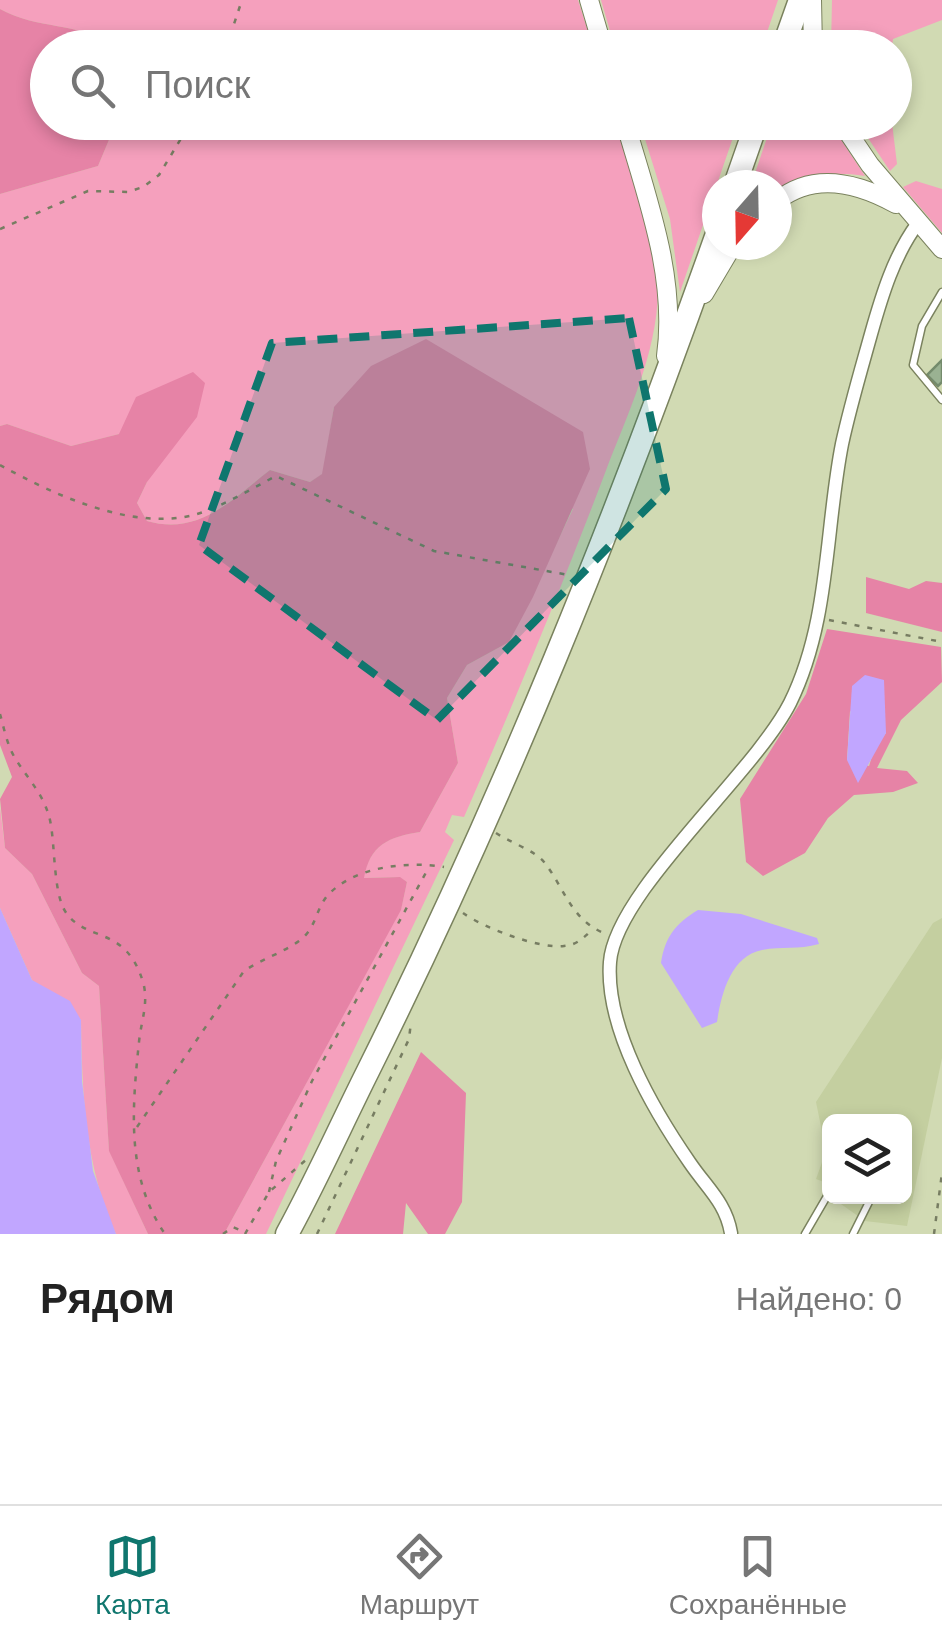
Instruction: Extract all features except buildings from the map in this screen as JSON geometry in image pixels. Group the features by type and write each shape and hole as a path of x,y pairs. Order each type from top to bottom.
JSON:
{"highway":[{"path":"789,30 800,0"},
{"path":"739,170 750,140"},
{"path":"287,1234 486,827 590,579 708,260"}],"main road":[{"path":"589,0 598,30"},
{"path":"812,0 813,30"},
{"path":"630,140 659,238 666,293 669,332 652,413"},
{"path":"855,140 942,249"},
{"path":"792,191 800,186 828,182 873,191 914,218"},
{"path":"687,319 724,260"}],"street":[{"path":"731,1233 727,1208 702,1182 642,1087 610,987 615,938 652,882 762,748 790,702 818,616 842,445 878,310 914,218"}],"lane":[{"path":"942,292 918,335 913,365 942,400"},
{"path":"805,1234 822,1204"},
{"path":"853,1234 868,1204"}],"path":[{"path":"232,30 242,0"},
{"path":"0,229 88,191 128,192 143,187 165,166 180,140"},
{"path":"0,465 37,485 139,519 203,513 276,476 434,551 590,579"},
{"path":"818,616 849,627 942,642"},
{"path":"0,714 14,756 37,784 49,817 64,911 79,926 118,941 142,979 147,1002 138,1057 133,1160 143,1195 165,1234"},
{"path":"486,827 542,860 560,892 593,929 615,938"},
{"path":"137,1127 244,972 265,956 297,943 313,928 326,897 352,878 391,866 430,866 312,1081 276,1160 268,1192 245,1233 233,1227 223,1234"},
{"path":"450,903 482,927 561,947 578,943 593,929"},
{"path":"317,1234 409,1039 413,1014"},
{"path":"268,1192 307,1159 322,1164"},
{"path":"934,1234 942,1173"}],"highlighted area":[{"path":"629,318 666,489 437,720 199,545 272,343"}],"shaded area":[{"path":"0,0 578,0 588,30 76,30 14,16 0,9"},
{"path":"601,0 778,0 768,30 610,30"},
{"path":"832,0 942,0 942,20 912,32 831,30"},
{"path":"0,9 28,20 76,30 30,30 30,140 109,140 98,166 0,194"},
{"path":"109,140 622,140 654,249 658,291 647,361 554,603 464,817 452,815 445,832 454,840 266,1234 224,1234 401,909 407,882 399,877 363,878 366,867 382,845 420,832 458,763 447,698 467,665 509,642 573,509 334,407 323,474 310,482 270,470 213,512 183,524 166,524 147,521 137,503 147,482 119,434 71,446 7,424 0,426 0,194 98,166"},
{"path":"645,140 732,140 722,170 702,170 702,228 680,292 670,219"},
{"path":"766,140 841,140 865,176 819,175 792,184 792,170 756,170"},
{"path":"869,140 894,140 897,164 890,171"},
{"path":"916,181 942,189 942,233 903,187"},
{"path":"426,339 583,432 590,469 509,642 467,665 447,698 458,763 420,832 382,844 371,858 364,878 400,877 407,882 401,910 224,1234 148,1234 109,1151 99,986 82,973 32,874 5,848 0,799 12,777 0,745 0,426 7,424 71,446 119,434 136,397 193,372 205,383 197,417 147,482 137,503 147,521 183,524 228,503 270,470 310,482 322,474 334,407 371,366"},
{"path":"866,577 909,589 926,581 942,583 942,632 866,613"},
{"path":"827,629 941,647 942,682 901,720 877,768 907,771 918,783 893,792 854,795 828,818 805,853 763,876 746,862 740,799 806,694","holes":["850,711 886,733 875,747 869,766 847,760"]},
{"path":"865,675 884,680 886,733 858,783 847,760 852,686"},
{"path":"0,807 5,848 32,874 82,973 99,986 109,1150 148,1234 116,1234 92,1156 84,1102 81,1020 32,980 0,908"},
{"path":"0,908 32,980 70,1001 81,1020 82,1081 93,1171 116,1234 0,1234"},
{"path":"698,910 741,914 817,938 819,944 762,950 742,960 729,978 717,1022 702,1028 661,963 672,932"},
{"path":"942,918 942,1058 912,1202 912,1114 822,1114 822,1131 816,1102 933,923"},
{"path":"421,1052 466,1093 462,1202 445,1234 428,1234 406,1203 403,1234 335,1234"},
{"path":"841,1204 912,1204 907,1226 865,1221"}]}
